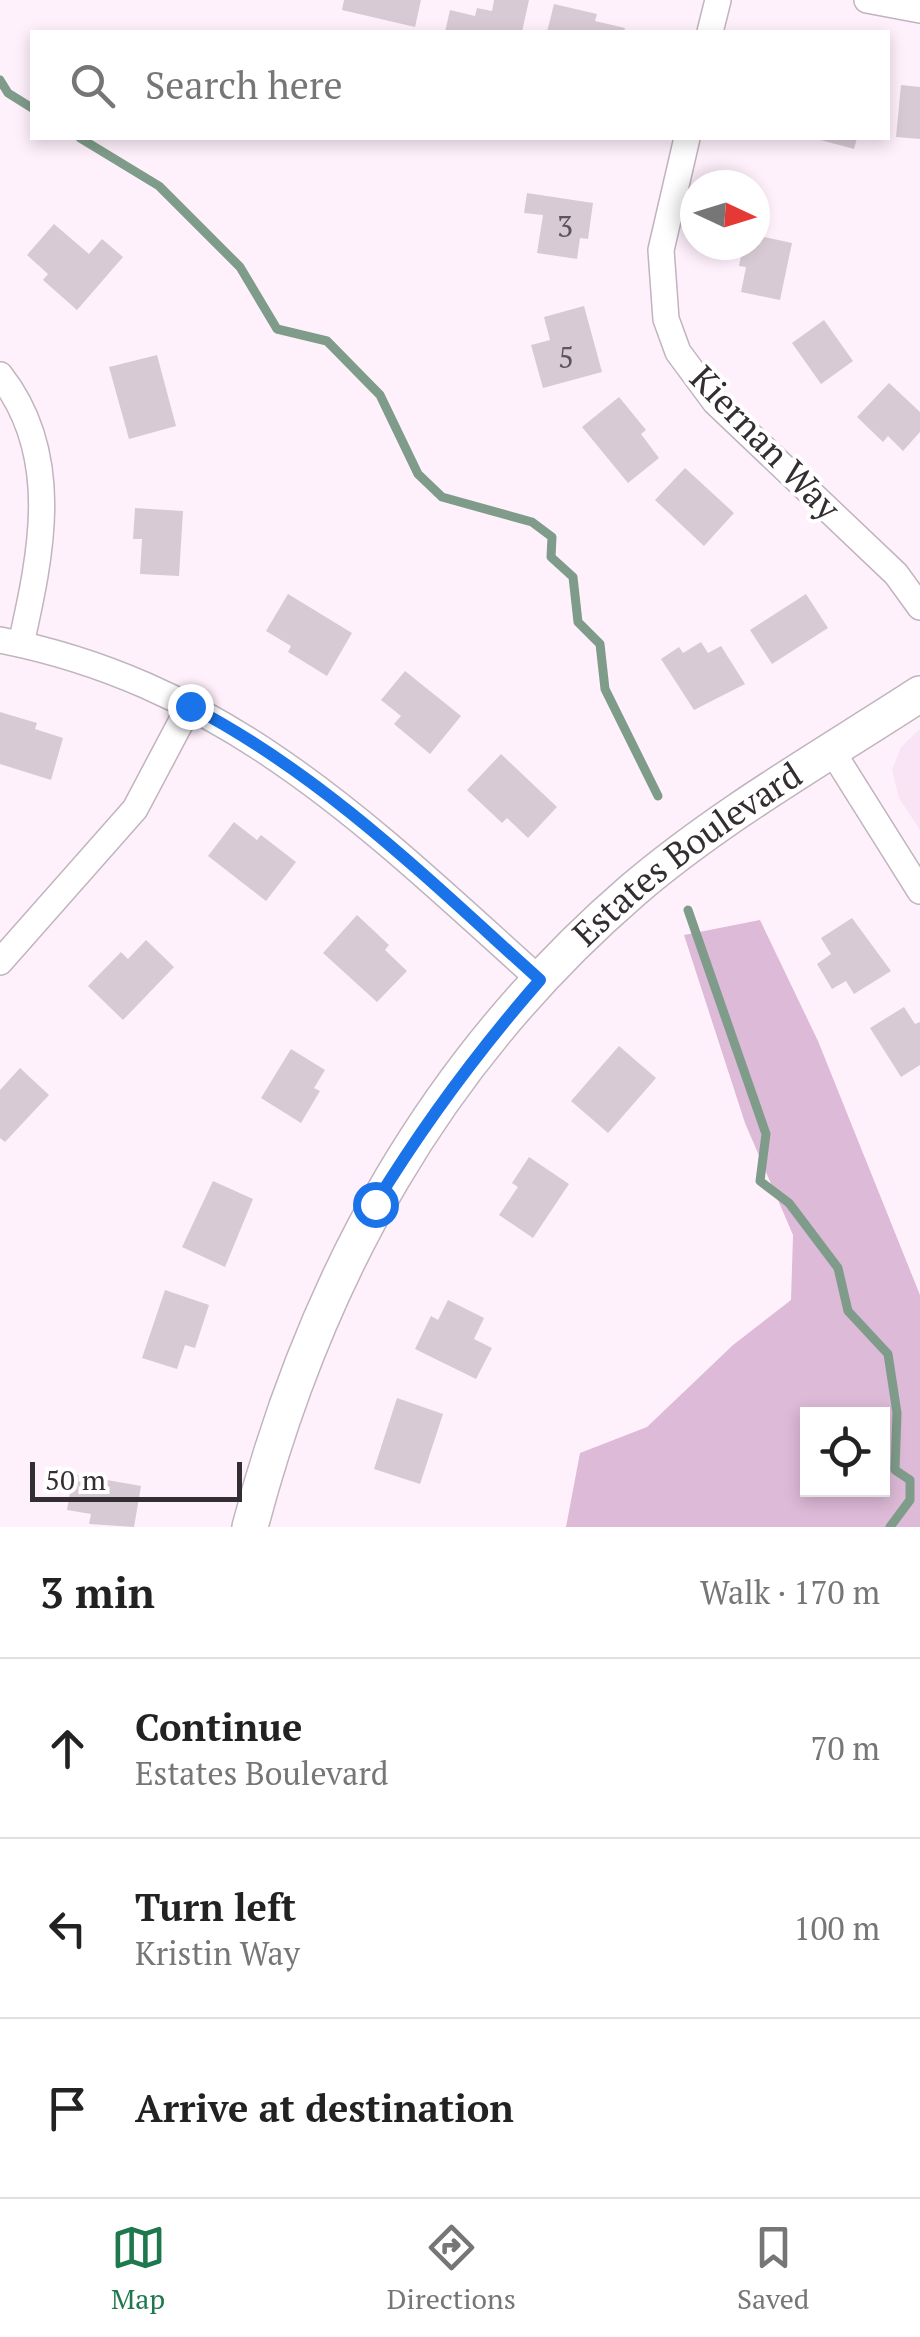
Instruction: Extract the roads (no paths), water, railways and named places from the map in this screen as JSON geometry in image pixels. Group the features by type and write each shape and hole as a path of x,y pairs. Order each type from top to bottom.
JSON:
{"street":[{"path":"710,30 718,0"},
{"path":"867,0 920,10"},
{"name":"Kiernan Way","path":"686,140 661,250 663,302 678,352 715,402 896,574 920,607"},
{"path":"0,375 26,423 39,464 44,512 42,548 10,642 120,675 190,706 282,758 348,809 540,980"},
{"name":"Estates Boulevard","path":"250,1527 297,1370 367,1218 448,1093 540,980 634,890 698,839 920,694"},
{"path":"0,962 135,809 190,706"},
{"path":"832,751 920,891"}],"waterway":[{"path":"0,80 8,93 30,107"},
{"path":"83,140 159,186 240,267 277,329 327,341 380,395 418,474 442,497 532,522 552,537 551,557 573,577 578,622 600,644 605,689 658,796"},
{"path":"688,910 766,1134 760,1181 789,1203 838,1268 848,1311 888,1354 897,1413 895,1470 910,1480 910,1500 890,1527"}]}
